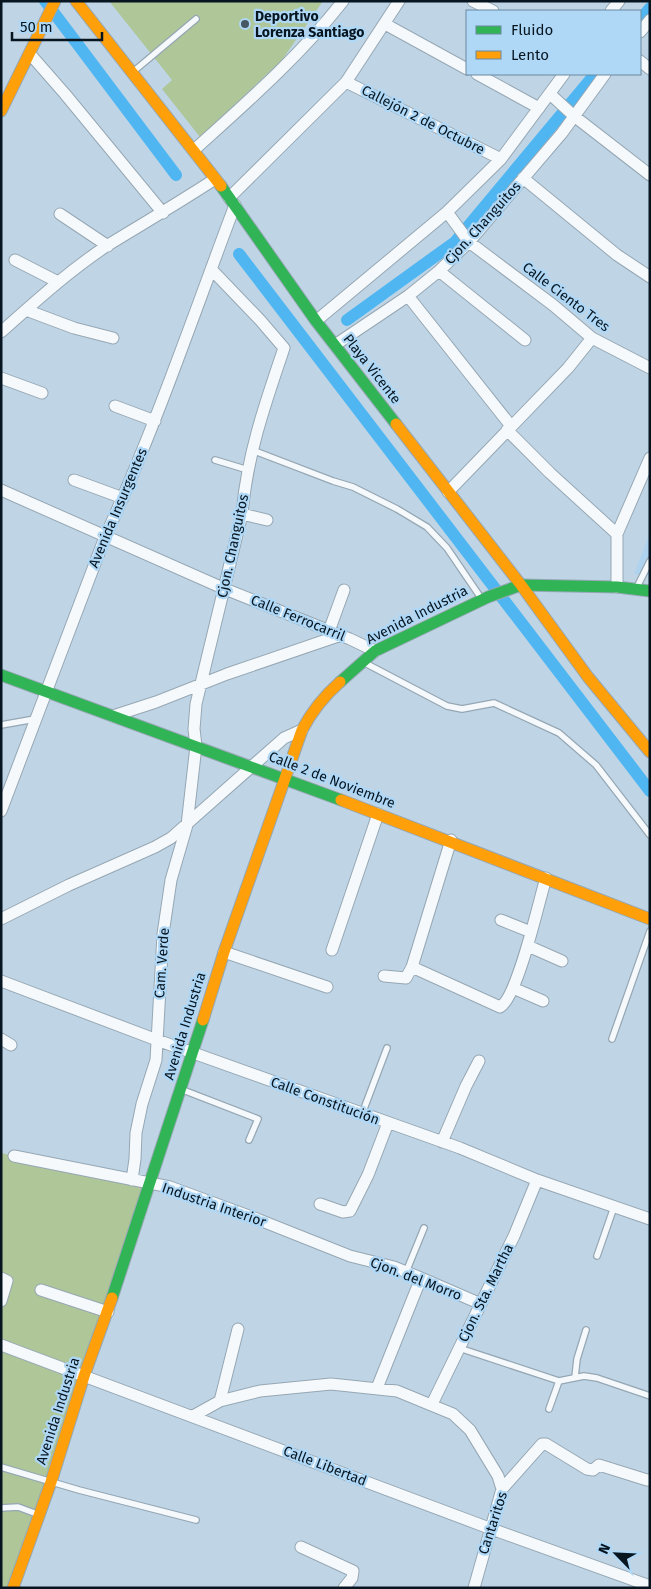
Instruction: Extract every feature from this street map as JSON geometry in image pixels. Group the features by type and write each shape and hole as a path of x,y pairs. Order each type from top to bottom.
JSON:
{"street":[{"path":"1,111 55,1"},
{"name":"Playa Vicente","path":"76,1 216,179 316,321 518,586 588,677 650,752"},
{"path":"194,150 288,64 323,27 343,1"},
{"path":"232,202 346,82 399,1"},
{"path":"473,1 492,10"},
{"path":"641,31 650,20"},
{"path":"385,24 466,68"},
{"path":"30,54 163,213"},
{"path":"478,75 538,108"},
{"path":"316,321 449,215 501,159 538,108 554,98 564,75"},
{"name":"Cjon. Changuitos","path":"335,345 408,296 439,271 523,178 571,113 604,75"},
{"name":"Callejón 2 de Octubre","path":"346,82 501,159"},
{"path":"554,98 650,175"},
{"path":"523,178 617,255 650,276"},
{"path":"1,332 58,282 108,246 216,179"},
{"name":"Avenida Insurgentes","path":"1,811 105,537 154,421 211,269 232,202"},
{"path":"60,214 108,246"},
{"name":"Calle Ciento Tres","path":"449,215 468,240 553,305 592,338 650,368"},
{"path":"15,260 58,282"},
{"name":"Cjon. Changuitos","path":"196,746 194,729 196,704 242,514 252,450 260,419 284,348 211,269"},
{"path":"439,271 525,340"},
{"path":"408,296 509,428 550,473 617,534"},
{"path":"26,310 74,328 113,338"},
{"path":"448,492 568,368 592,338"},
{"path":"1,378 42,393"},
{"path":"115,406 154,421"},
{"path":"617,588 617,534 650,458"},
{"path":"74,480 123,498"},
{"name":"Calle Ferrocarril","path":"1,490 225,589 341,635 375,651"},
{"path":"242,514 267,520"},
{"path":"518,586 617,588 650,591"},
{"name":"Avenida Industria","path":"13,1588 51,1482 84,1376 108,1312 182,1089 224,952 302,730 312,711 324,696 375,651 485,598 518,586"},
{"path":"329,631 344,590"},
{"path":"113,716 341,635"},
{"name":"Calle 2 de Noviembre","path":"1,675 451,840 650,919"},
{"path":"1,919 69,885 155,847 187,825 284,738 302,730"},
{"name":"Cam. Verde","path":"132,1180 136,1159 136,1133 142,1104 156,1060 166,907 171,880 187,825 196,746"},
{"path":"332,950 378,814"},
{"path":"384,976 406,978 412,967 451,840"},
{"path":"412,967 500,1007 504,1005 513,988 528,946 546,878"},
{"path":"501,920 531,932"},
{"path":"528,946 562,961"},
{"path":"224,952 327,987"},
{"name":"Calle Constitución","path":"1,981 156,1040 442,1142 537,1180 650,1219"},
{"path":"513,988 543,1001"},
{"path":"442,1142 479,1061"},
{"path":"320,1204 343,1212 350,1211 368,1175 388,1123"},
{"name":"Industria Interior","path":"14,1156 170,1188 257,1219 350,1256"},
{"name":"Cjon. Sta. Martha","path":"432,1404 514,1236 537,1180"},
{"name":"Cjon. del Morro","path":"350,1256 406,1272 481,1304"},
{"path":"1,1278 7,1281 1,1301"},
{"path":"377,1388 421,1278"},
{"path":"41,1290 108,1312"},
{"path":"220,1401 238,1329"},
{"name":"Calle Libertad","path":"1,1345 489,1528 650,1586"},
{"path":"193,1416 220,1401 260,1392 331,1384 397,1391 453,1414 470,1430 498,1476 502,1489"},
{"name":"Cantaritos","path":"474,1588 489,1528 502,1489 542,1444 546,1444 587,1469 593,1470 599,1465 650,1480"},
{"path":"302,1547 353,1570 352,1578 344,1588"}],"lane":[{"path":"132,72 196,19"},
{"path":"252,450 333,482 354,487 427,527 447,548 485,598"},
{"path":"216,460 248,470"},
{"path":"636,589 650,561"},
{"path":"364,662 447,706 462,709 494,703 558,733 596,765 650,834"},
{"path":"1,725 35,719"},
{"path":"612,1039 650,930"},
{"path":"362,1114 387,1048"},
{"path":"182,1089 258,1119 249,1140"},
{"path":"597,1256 614,1207"},
{"path":"406,1272 424,1228"},
{"path":"575,1378 577,1359 586,1330"},
{"path":"459,1348 559,1381 584,1376 597,1378 650,1396"},
{"path":"549,1409 559,1381"},
{"path":"1,1467 196,1520"},
{"path":"1,1508 18,1507 40,1514"}],"shaded area":[{"path":"650,533 650,576 634,574"}],"green space":[{"path":"109,1 323,1 282,60 200,137 162,89 172,80"},
{"path":"1,1153 149,1184 13,1588 1,1588"}],"waterway":[{"path":"45,1 176,175"},
{"path":"641,19 650,8"},
{"path":"347,320 455,242 594,75"},
{"path":"239,254 650,791"}],"traffic: fast":[{"path":"221,186 316,321 396,424"},
{"path":"340,682 375,651 488,597 521,585 617,587 650,591"},
{"path":"1,675 341,800"},
{"path":"112,1298 203,1020"}],"traffic: slow":[{"path":"1,111 55,1"},
{"path":"76,1 221,186"},
{"path":"396,424 521,585 588,677 650,752"},
{"path":"203,1020 224,952 302,730 318,704 340,682"},
{"path":"341,800 650,919"},
{"path":"13,1588 51,1482 84,1376 112,1298"}],"place":[{"name":"Deportivo Lorenza Santiago","path":"245,24"}]}
